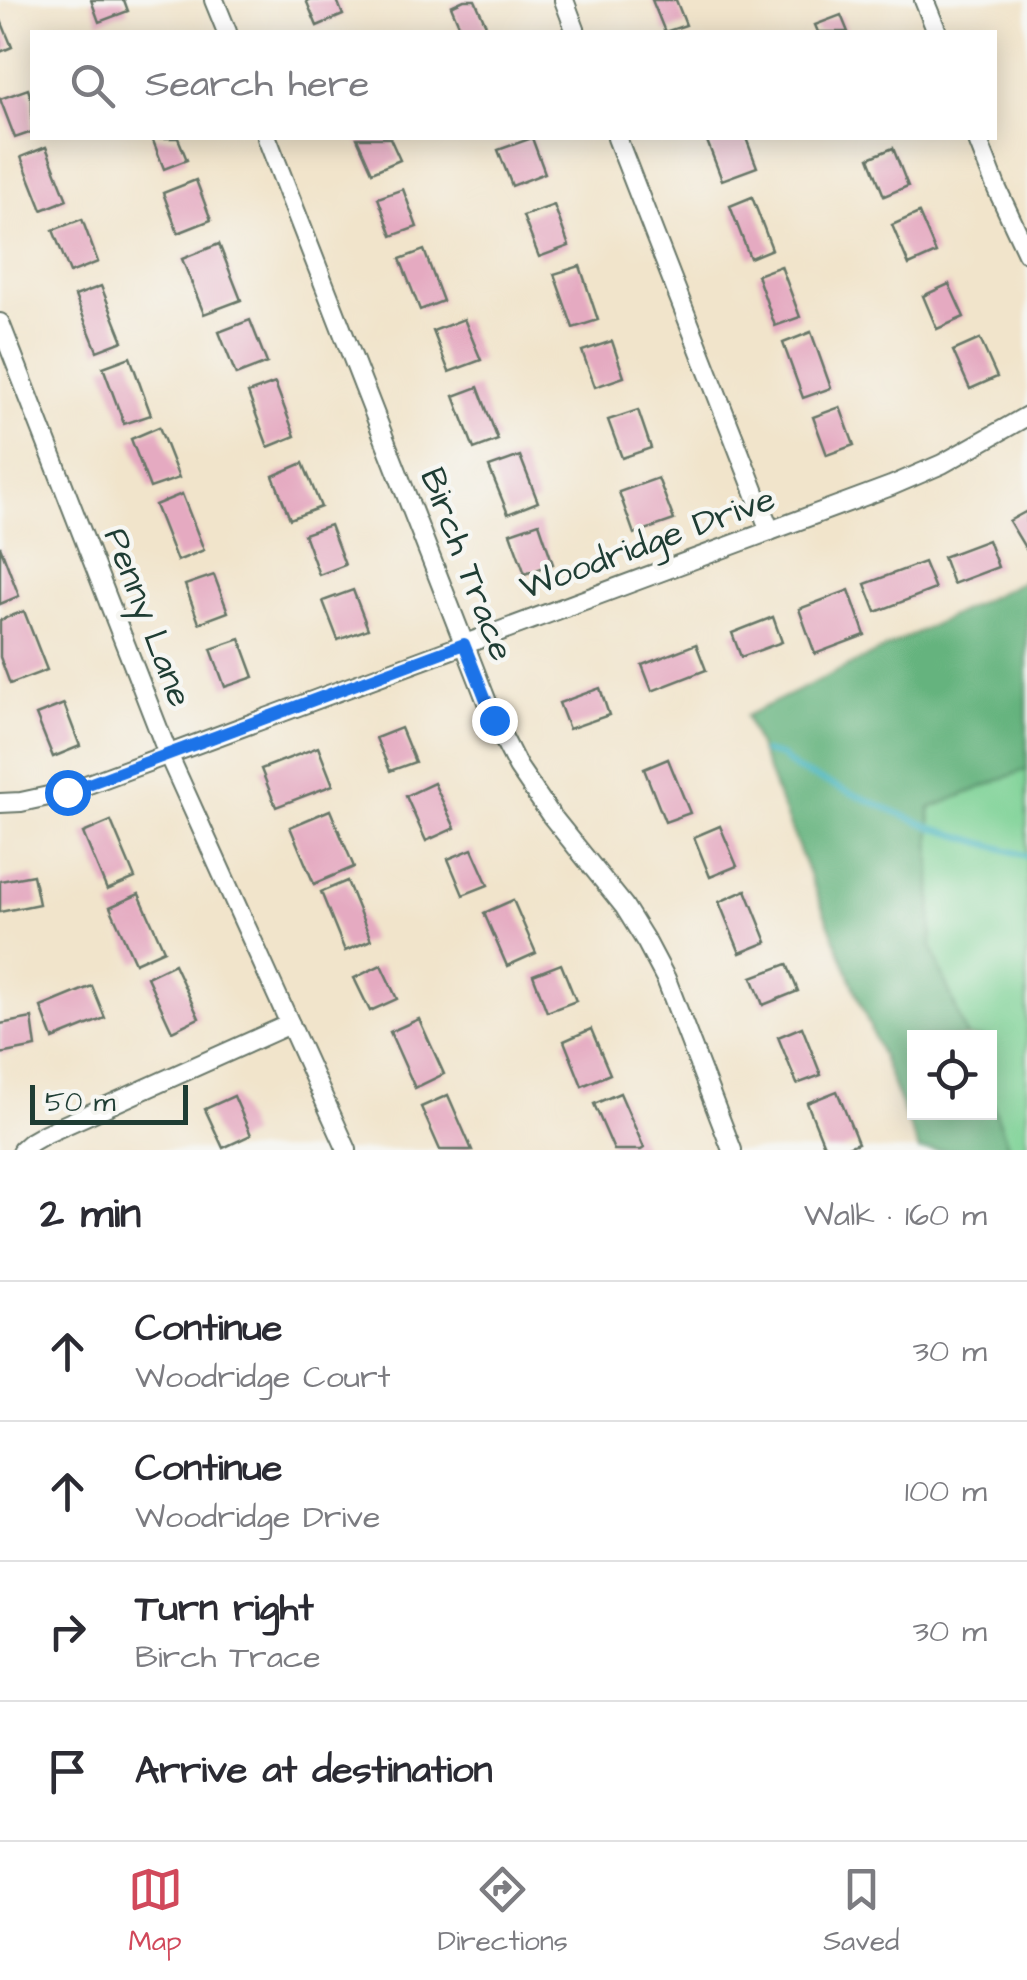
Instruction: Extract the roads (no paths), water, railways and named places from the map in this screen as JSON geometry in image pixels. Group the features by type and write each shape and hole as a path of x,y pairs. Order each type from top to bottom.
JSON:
{"street":[{"path":"214,0 225,30"},
{"path":"564,0 575,30"},
{"path":"924,0 936,30"},
{"name":"Birch Trace","path":"268,140 494,720 518,767 550,814 624,906 654,955 732,1150"},
{"path":"618,140 770,531"},
{"path":"979,140 1027,253"},
{"name":"Penny Lane","path":"1,330 168,754 347,1150"},
{"name":"Woodridge Drive","path":"0,803 67,792 890,486 942,464 1027,416"},
{"path":"22,1150 45,1134 290,1024"}],"waterway":[{"path":"764,752 781,756 795,769 933,828 1027,856"}]}
